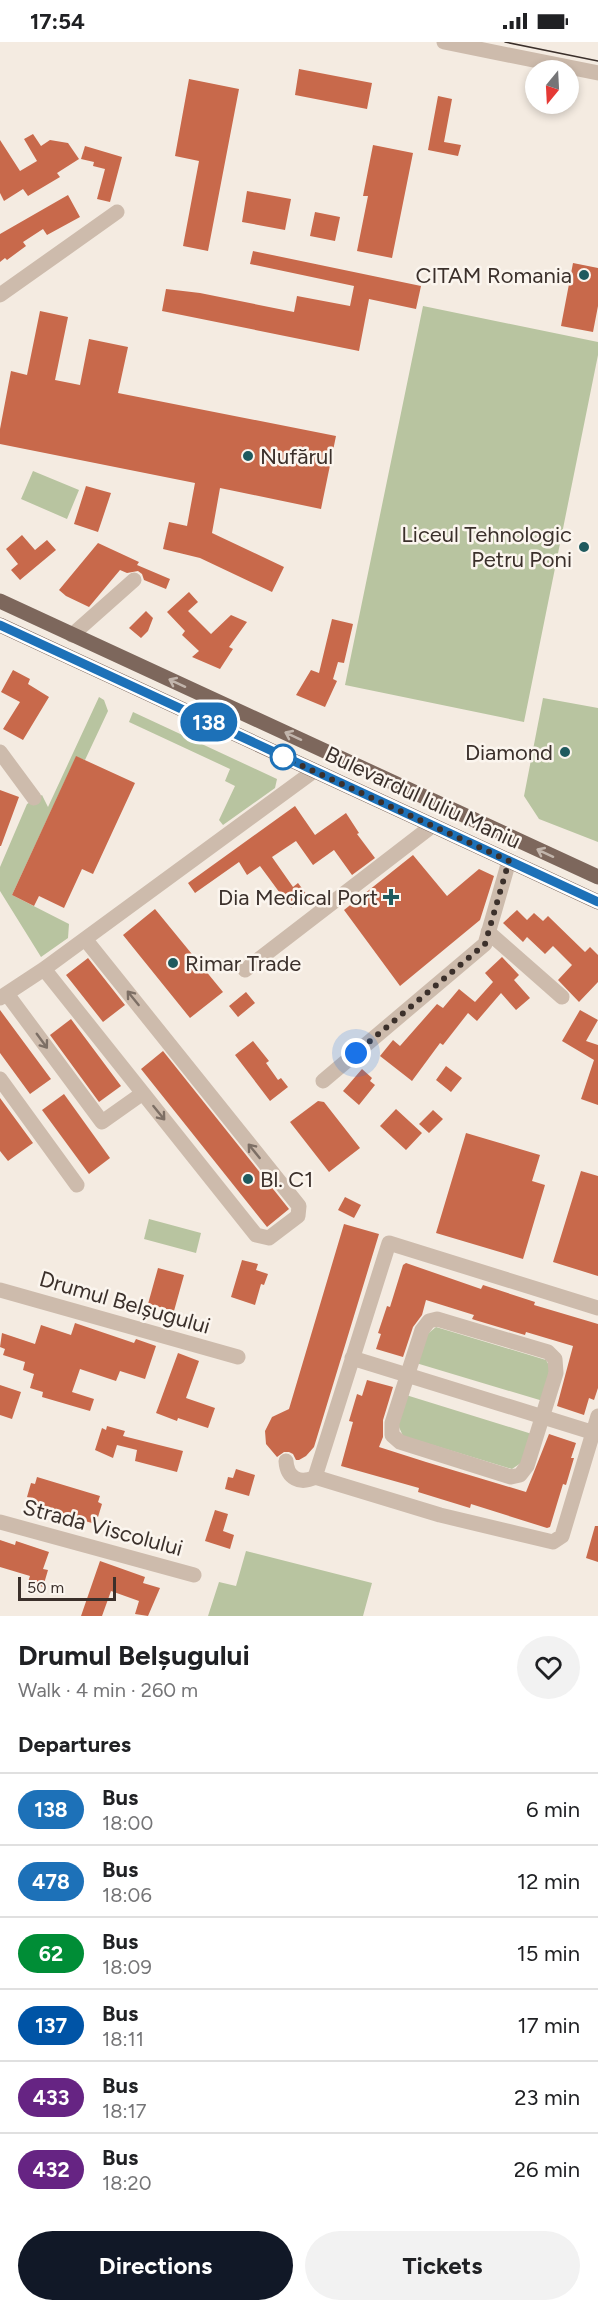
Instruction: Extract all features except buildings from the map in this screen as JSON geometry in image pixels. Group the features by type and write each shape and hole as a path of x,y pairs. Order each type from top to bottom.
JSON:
{"main road":[{"name":"Bulevardul Iuliu Maniu","path":"0,601 598,877"},
{"name":"Bulevardul Iuliu Maniu","path":"0,625 598,902"},
{"path":"258,746 268,725"}],"street":[{"path":"444,42 598,73"},
{"path":"0,295 117,212"},
{"path":"72,634 134,580"},
{"path":"0,752 34,798"},
{"path":"143,1093 102,1122 4,996 314,771"},
{"path":"245,970 432,825"},
{"path":"322,1081 485,944 509,861"},
{"path":"488,932 562,997"},
{"path":"44,969 256,1235 265,1239 269,1238 298,1216 299,1206 85,939"},
{"path":"0,1079 77,1185"},
{"path":"315,1477 389,1243 598,1308"},
{"name":"Drumul Belșugului","path":"0,1290 238,1357"},
{"path":"437,1319 552,1354 557,1368 542,1417 524,1472 511,1477 395,1439 391,1429 422,1330 426,1323 437,1319"},
{"path":"352,1358 596,1433"},
{"path":"286,1461 287,1468 295,1479 302,1481 315,1477 440,1515 553,1542 562,1536 596,1433 598,1416"},
{"name":"Strada Viscolului","path":"0,1522 194,1575"}],"green space":[{"path":"423,306 598,342 598,355 524,722 345,685"},
{"path":"33,471 79,490 67,519 21,499"},
{"path":"99,697 104,700 108,711 85,760 76,757 12,895 69,924 68,938 41,957 0,891 0,867 27,804 42,795 48,807"},
{"name":"Diamond","path":"543,698 598,708 598,842 539,819 524,796"},
{"path":"133,712 277,779 275,788 223,825 219,820 235,786 225,781 230,769 129,722"},
{"path":"149,1219 201,1233 196,1253 144,1239"},
{"path":"436,1327 546,1360 550,1367 543,1401 416,1363 425,1336"},
{"path":"406,1395 532,1434 524,1461 512,1469 403,1436 398,1425"},
{"path":"246,1551 372,1583 363,1616 208,1616 219,1582 236,1586"}],"tram line":[{"path":"505,42 598,61"}],"bus line":[{"name":"138","path":"0,625 598,902"}],"place":[{"name":"CITAM Romania","path":"584,275"},
{"name":"Nufărul","path":"248,456"},
{"name":"Liceul Tehnologic Petru Poni","path":"584,547"},
{"name":"Diamond","path":"565,752"},
{"name":"Dia Medical Port","path":"391,897"},
{"name":"Rimar Trade","path":"173,963"},
{"name":"Bl. C1","path":"248,1179"}],"route":[{"path":"283,757 509,861 485,944 356,1053"}]}
